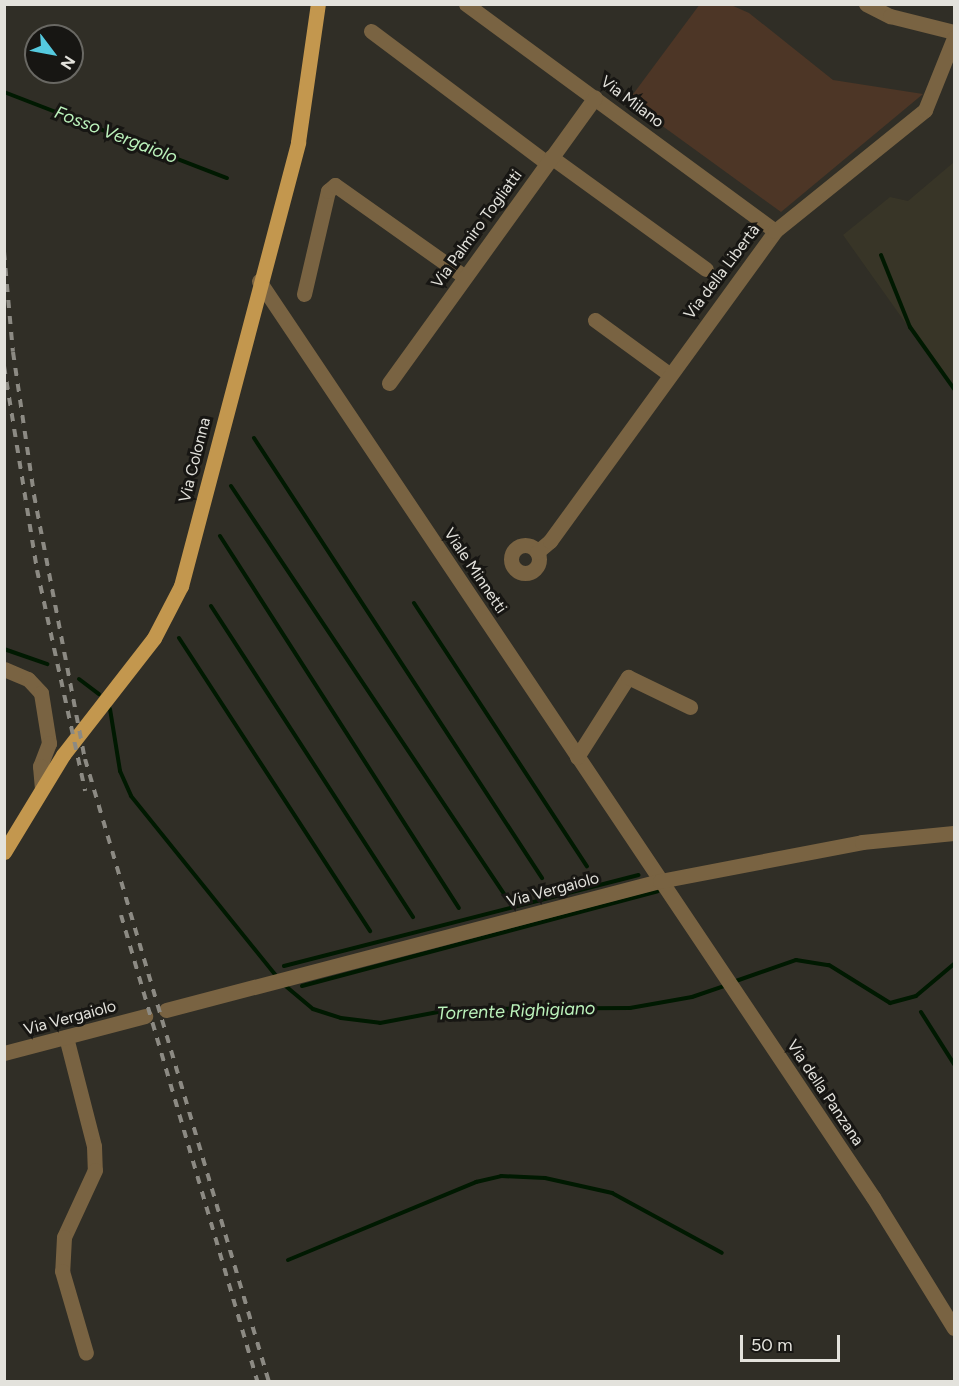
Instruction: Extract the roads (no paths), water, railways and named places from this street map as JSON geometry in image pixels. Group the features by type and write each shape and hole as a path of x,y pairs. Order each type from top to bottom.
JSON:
{"main road":[{"path":"315,31 318,4"},
{"path":"315,31 326,4"},
{"name":"Via Colonna","path":"4,852 63,755 154,638 181,586 259,281 298,142 315,31"}],"street":[{"name":"Via Milano","path":"466,4 485,10 595,97 775,231"},
{"path":"866,4 890,16 954,32"},
{"path":"371,32 706,269"},
{"name":"Via della Libertà","path":"537,552 550,541 775,231 926,110 954,38"},
{"name":"Via Palmiro Togliatti","path":"389,383 595,97"},
{"path":"304,294 328,191 335,185 465,277"},
{"name":"Viale Minnetti","path":"259,281 660,881"},
{"path":"595,320 669,374"},
{"path":"4,669 28,679 41,693 49,743 40,766 42,787"},
{"path":"578,757 628,677 690,707"},
{"path":"49,743 63,755"},
{"name":"Via Vergaiolo","path":"166,1010 660,881 862,842 954,833"},
{"name":"Via della Panzana","path":"660,881 873,1197 954,1328"},
{"name":"Via Vergaiolo","path":"4,1053 145,1016"},
{"path":"66,1037 94,1146 95,1170 64,1237 62,1271 86,1353"}],"waterway":[{"name":"Fosso Vergaiolo","path":"4,92 227,178"},
{"path":"881,255 910,327 954,389"},
{"path":"254,438 542,878"},
{"path":"231,486 505,895"},
{"path":"220,536 459,908"},
{"path":"414,603 587,866"},
{"path":"211,606 413,917"},
{"path":"179,638 370,931"},
{"name":"Torrente Righigiano","path":"4,649 47,664"},
{"name":"Torrente Righigiano","path":"79,679 99,694"},
{"name":"Torrente Righigiano","path":"110,709 120,771 131,796 277,977"},
{"path":"284,966 639,875"},
{"path":"302,986 658,891"},
{"name":"Torrente Righigiano","path":"733,982 796,960 829,965 890,1003 916,996 954,964"},
{"name":"Torrente Righigiano","path":"282,983 313,1009 341,1018 380,1023 454,1009 630,1008 692,997 726,985"},
{"path":"921,1012 954,1064"},
{"path":"288,1260 476,1182 501,1176 545,1178 612,1193 722,1253"}],"railway":[{"path":"4,252 13,352 34,495 85,759 269,1382"},
{"path":"4,366 37,570 85,791"},
{"path":"121,915 258,1382"}]}
